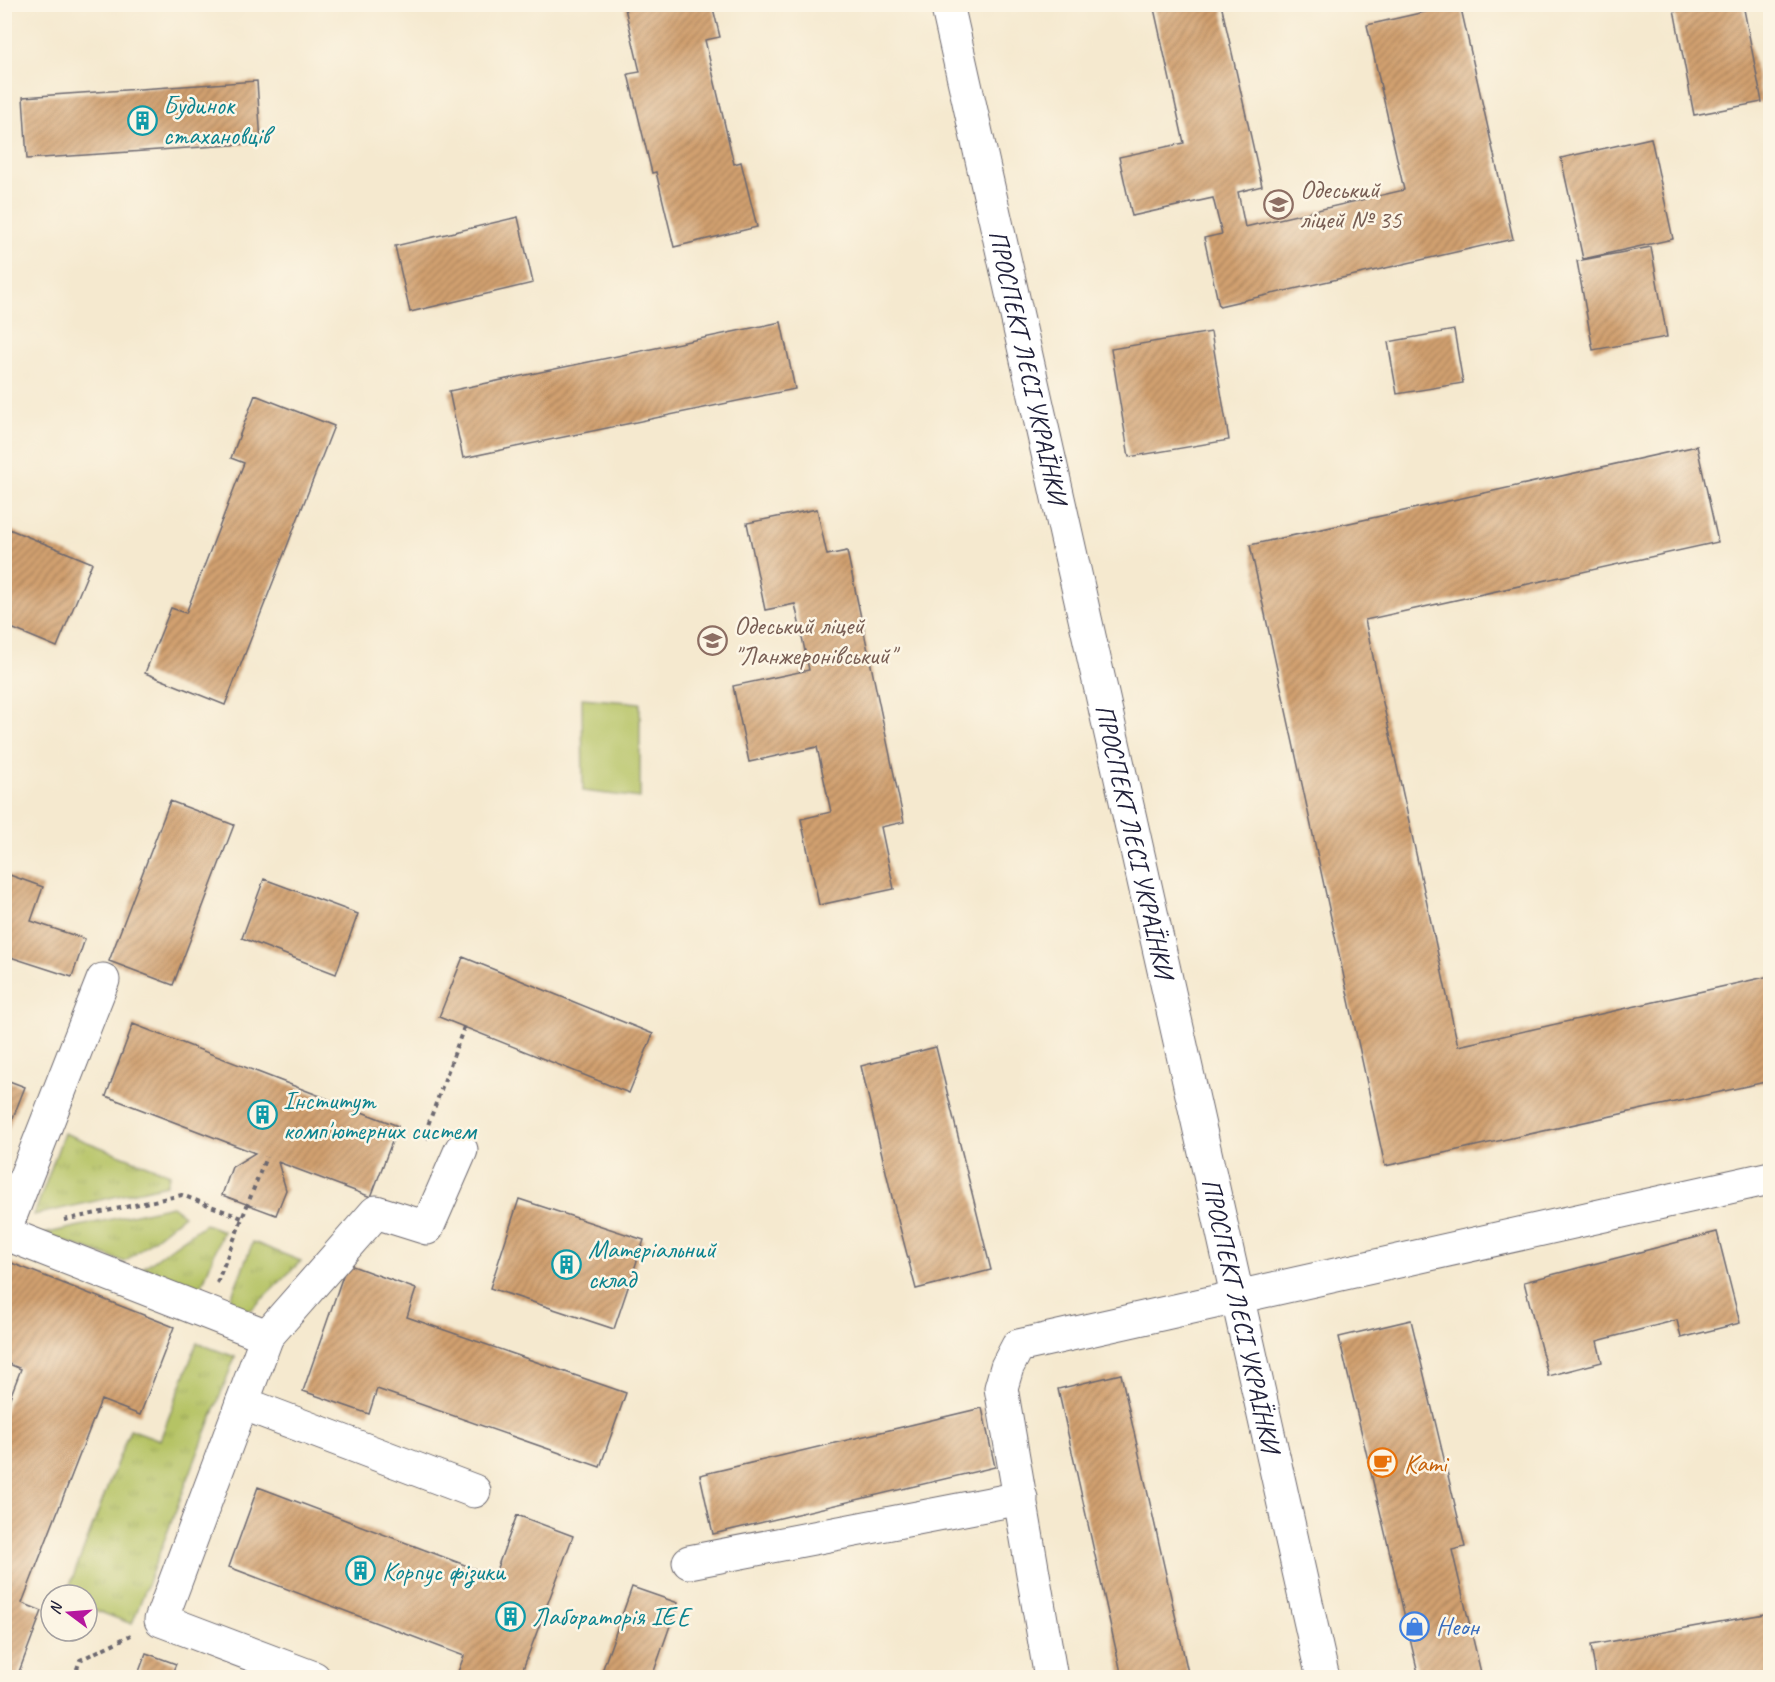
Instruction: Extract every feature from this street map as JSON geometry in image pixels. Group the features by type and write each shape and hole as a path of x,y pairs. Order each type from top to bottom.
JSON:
{"street":[{"name":"ПРОСПЕКТ ЛЕСІ УКРАЇНКИ","path":"947,4 1323,1677"},
{"path":"103,980 4,1233 267,1336"},
{"path":"314,1677 161,1620 267,1336 376,1212 427,1228 461,1150"},
{"path":"1051,1677 1001,1388 1007,1367 1018,1346 1770,1178"},
{"path":"242,1403 474,1491"},
{"path":"689,1562 1021,1498"}],"path":[{"path":"461,1150 424,1136 464,1027"},
{"path":"206,1311 266,1157"},
{"path":"60,1221 182,1195 242,1218"},
{"path":"74,1677 80,1660 161,1620"}],"green space":[{"path":"582,698 640,703 640,798 583,791"},
{"path":"64,1133 170,1174 166,1185 34,1215"},
{"path":"172,1206 184,1215 125,1262 43,1234"},
{"path":"205,1224 223,1231 199,1293 140,1270"},
{"path":"253,1242 301,1261 250,1311 229,1303"},
{"path":"197,1343 235,1357 132,1624 99,1612 99,1583 71,1583 130,1429 160,1440"}],"building":[{"path":"624,4 712,4 720,37 705,40 734,164 741,162 757,227 674,247 656,172 652,173 628,74 640,72"},
{"path":"1153,4 1221,4 1262,186 1238,192 1245,227 1404,190 1367,25 1460,4 1513,239 1219,306 1204,238 1222,234 1213,198 1132,216 1119,157 1184,143"},
{"path":"1673,4 1743,4 1762,102 1694,115"},
{"name":"Будинок стахановців","path":"257,81 261,143 27,159 23,97"},
{"path":"1651,138 1673,239 1583,259 1561,158"},
{"path":"518,217 533,283 410,312 395,246"},
{"path":"1651,247 1667,337 1593,350 1577,261"},
{"path":"781,322 795,389 463,458 449,391"},
{"path":"1454,330 1463,383 1397,394 1388,342"},
{"path":"1211,332 1229,440 1129,457 1111,349"},
{"path":"255,395 334,426 225,705 145,673 171,608 186,613 244,463 231,458"},
{"path":"1697,446 1718,542 1365,620 1458,1046 1770,976 1770,1081 1385,1166 1250,545"},
{"path":"817,509 827,555 847,551 904,822 881,827 894,889 819,905 801,819 831,812 817,747 749,762 733,686 809,670 795,604 765,610 747,523"},
{"path":"4,527 92,563 57,647 4,625"},
{"path":"170,801 234,825 173,985 109,961"},
{"path":"7,874 43,887 31,921 85,939 72,977 4,955 4,881"},
{"path":"264,879 358,914 336,974 242,938"},
{"path":"463,957 653,1034 629,1093 439,1017"},
{"name":"Інститут комп'ютерних систем","path":"133,1024 398,1126 371,1197 278,1162 286,1190 276,1215 222,1195 232,1167 255,1153 106,1096"},
{"path":"936,1047 991,1270 916,1289 861,1066"},
{"path":"4,1079 25,1087 5,1138 4,1138"},
{"name":"Матеріальний склад","path":"519,1199 644,1240 614,1329 490,1288"},
{"path":"1717,1232 1740,1323 1681,1338 1677,1320 1597,1341 1602,1362 1548,1376 1524,1282"},
{"path":"4,1260 174,1327 140,1415 101,1400 22,1603 39,1610 39,1619 17,1677 4,1677 4,1413 21,1369 4,1362"},
{"path":"347,1264 416,1289 407,1317 626,1393 600,1467 377,1389 369,1414 303,1391"},
{"path":"1411,1320 1465,1547 1452,1550 1482,1677 1419,1677 1339,1337"},
{"path":"1121,1374 1189,1677 1122,1677 1058,1389"},
{"path":"982,1408 995,1467 713,1534 700,1475"},
{"name":"Корпус фізики","path":"258,1487 494,1576 517,1515 573,1536 520,1677 456,1677 464,1656 229,1567"},
{"path":"632,1587 678,1603 652,1677 600,1677"},
{"path":"1770,1613 1770,1677 1596,1677 1591,1645"},
{"path":"146,1653 176,1664 173,1671 190,1677 137,1677"}],"place":[{"name":"Будинок стахановців","path":"142,120"},
{"name":"Одеський ліцей № 35","path":"1279,204"},
{"name":"Одеський ліцей \"Ланжеронівський\"","path":"713,640"},
{"name":"Інститут комп'ютерних систем","path":"262,1115"},
{"name":"Матеріальний склад","path":"567,1264"},
{"name":"Kami","path":"1383,1463"},
{"name":"Корпус фізики","path":"361,1571"},
{"name":"Лабораторія ІЕЕ","path":"511,1616"},
{"name":"Неон","path":"1415,1626"}]}
